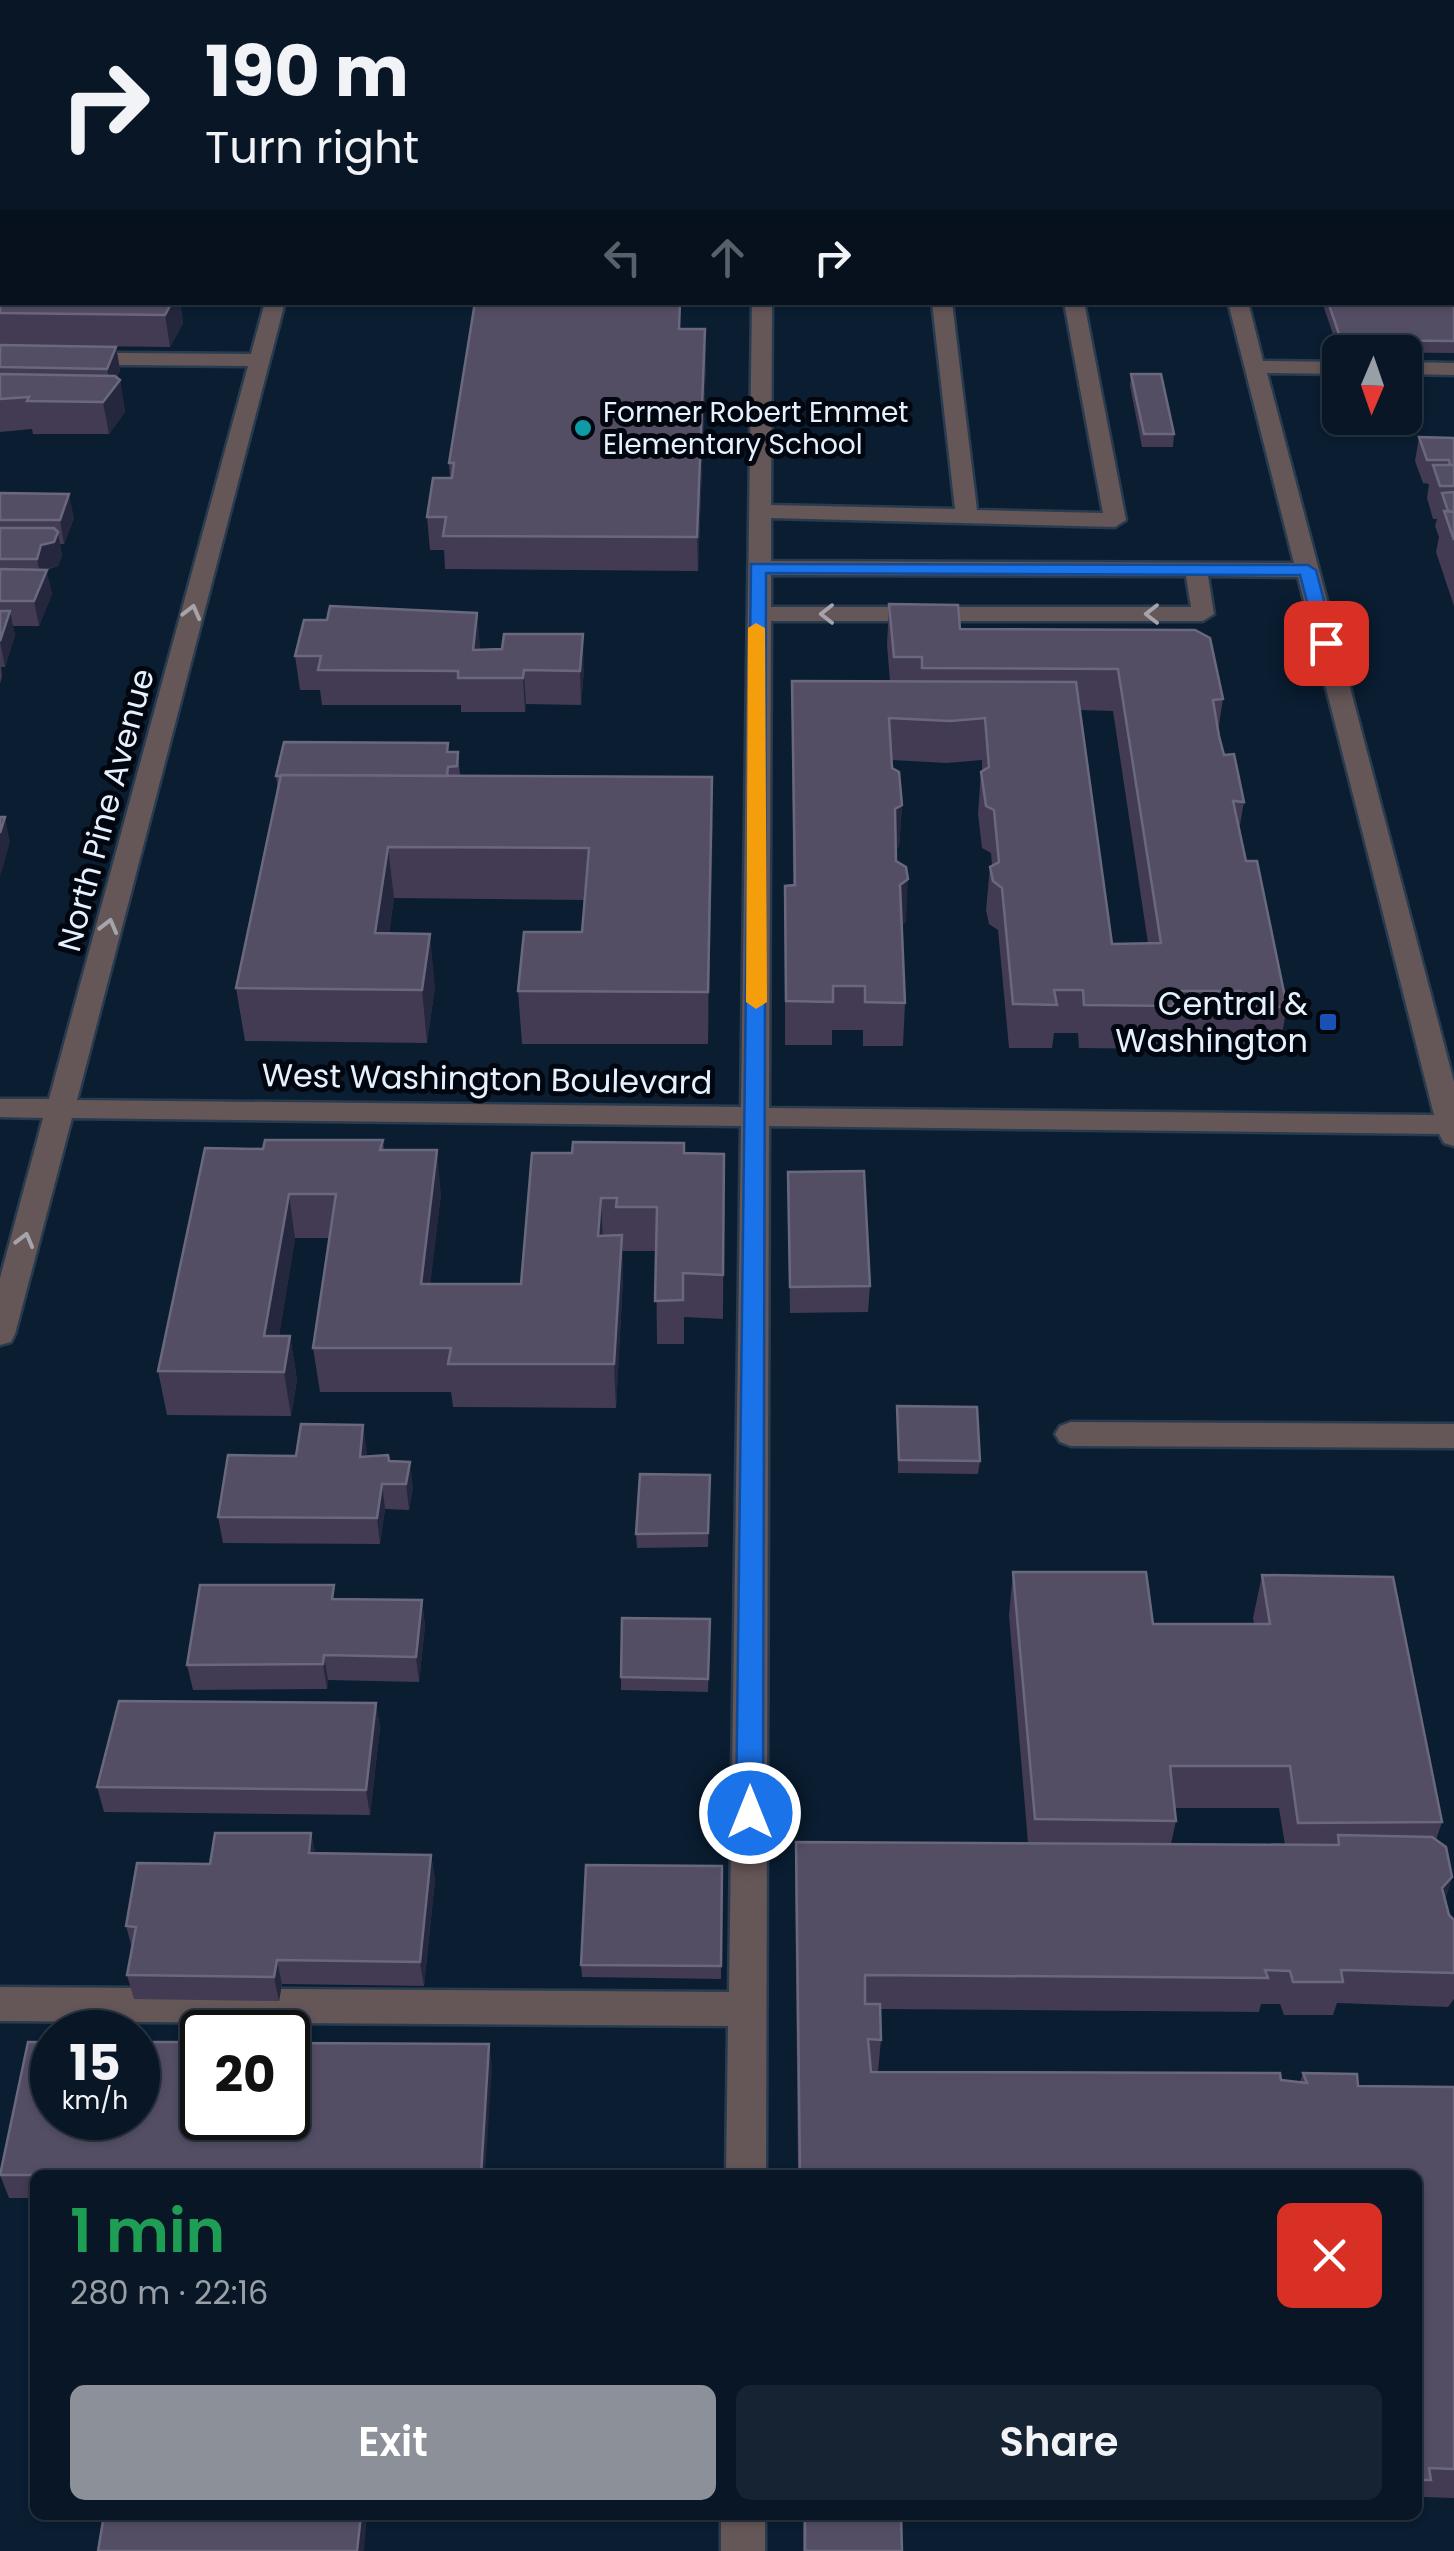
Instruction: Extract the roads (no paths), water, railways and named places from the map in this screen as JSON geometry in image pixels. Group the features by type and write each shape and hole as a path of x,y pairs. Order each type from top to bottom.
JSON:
{"street":[{"name":"North Pine Avenue","path":"0,1334 273,305"},
{"path":"746,2170 756,1117 756,614 762,305"},
{"path":"942,305 966,516"},
{"path":"757,511 1115,520 1075,305"},
{"path":"1239,305 1453,1129"},
{"path":"0,358 259,360"},
{"path":"1255,368 1322,368"},
{"path":"1422,368 1454,369"},
{"path":"757,568 1308,570"},
{"path":"756,614 1204,614 1196,569"},
{"name":"West Washington Boulevard","path":"0,1108 1453,1129"},
{"path":"1071,1434 1454,1436"},
{"path":"0,2004 748,2009"},
{"path":"743,2520 743,2551"}],"place":[{"name":"Former Robert Emmet Elementary School","path":"583,428"},
{"name":"Central & Washington","path":"1328,1022"}]}
